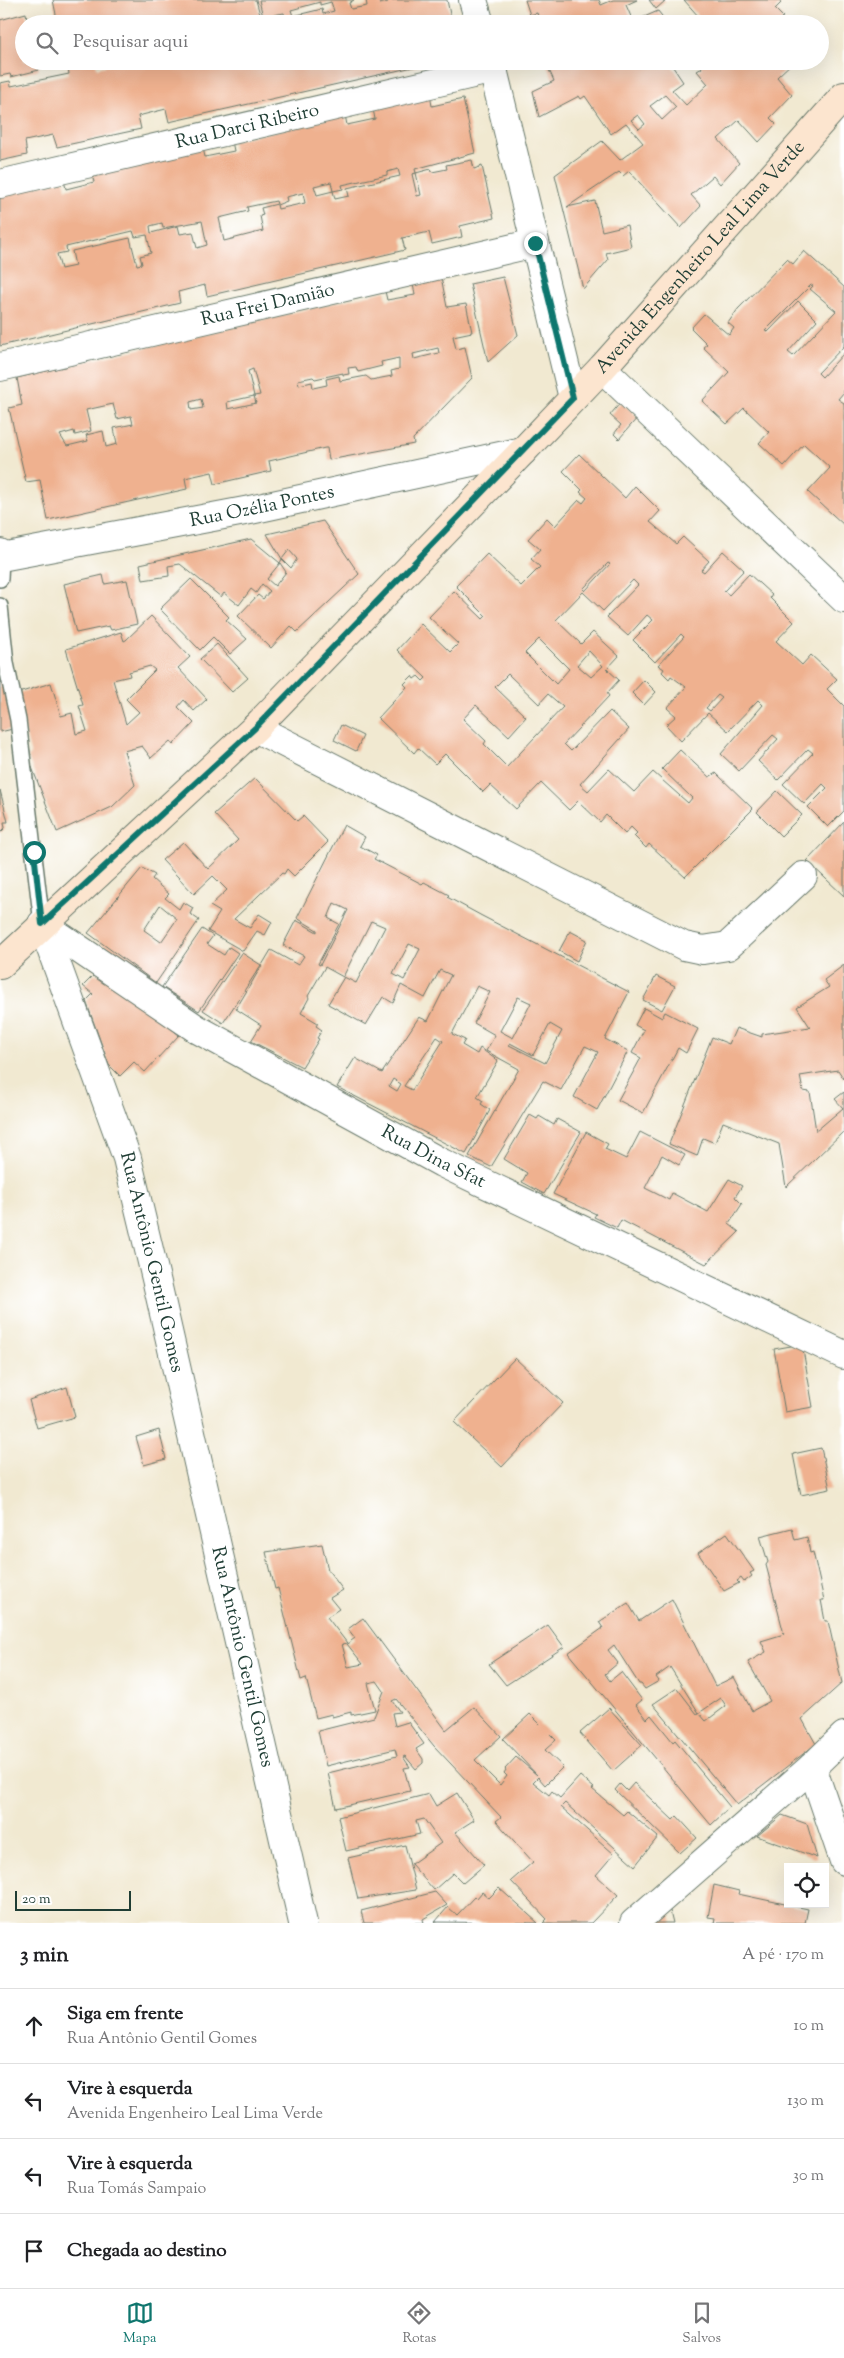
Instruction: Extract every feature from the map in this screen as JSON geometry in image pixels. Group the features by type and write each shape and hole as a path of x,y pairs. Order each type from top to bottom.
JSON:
{"street":[{"path":"472,0 477,15"},
{"name":"Rua Darci Ribeiro","path":"0,184 472,70"},
{"path":"494,70 573,398"},
{"name":"Avenida Engenheiro Leal Lima Verde","path":"0,965 255,728 602,368 844,96"},
{"name":"Rua Frei Damião","path":"0,367 535,243"},
{"path":"602,368 844,599"},
{"name":"Rua Ozélia Pontes","path":"0,563 523,452"},
{"path":"255,728 684,946 703,950 728,946 803,876"},
{"name":"Rua Dina Sfat","path":"42,924 197,1029 442,1163 844,1355"},
{"name":"Rua Antônio Gentil Gomes","path":"42,924 127,1158 303,1923"},
{"path":"634,1923 812,1767 844,1736"},
{"path":"812,1767 844,1861"}],"lane":[{"name":"Rua Antônio Gentil Gomes","path":"0,606 6,663 18,720 42,924"}],"building":[{"path":"53,0 256,0 260,15 56,15"},
{"path":"259,0 354,0 349,3 351,9 367,6 366,0 378,0 380,4 388,2 387,0 447,0 450,15 297,15 322,9 323,14 334,11 331,2 320,5 320,2 291,10 293,15 284,15 284,13 263,15"},
{"path":"525,0 599,0 601,5 613,0 637,0 626,5 630,15 538,15 537,13 530,15"},
{"path":"649,0 666,0 656,9"},
{"path":"684,0 779,0 781,3 775,9 781,15 697,15"},
{"path":"658,11 661,15 649,15"},
{"path":"15,16 15,70 39,70 11,77 10,74 0,76 0,20"},
{"path":"68,70 400,70 169,122 166,109 138,116 141,129 57,147 53,135 25,141 27,155 0,161 0,83 10,81 11,86 69,74"},
{"path":"549,70 675,70 683,82 672,90 686,105 708,84 697,71 699,70 784,70 777,77 792,95 770,118 776,124 759,142 739,120 718,139 739,163 720,184 713,176 691,195 701,206 681,228 629,171 623,176 619,172 567,207 595,201 602,231 627,225 631,247 606,253 608,260 583,289 555,175 602,141 620,160 643,143 626,123 611,134 585,96 581,99 579,96 539,117 533,91 554,81","holes":["665,95 676,107 662,120 650,106","638,115 645,124 639,129 631,120"]},
{"path":"430,95 432,106 463,99 475,153 415,169 416,173 431,169 432,172 447,169 446,165 472,160 474,169 482,166 494,218 460,226 462,237 432,244 429,232 402,238 405,250 207,296 205,285 178,292 180,303 0,346 0,194 64,180 66,189 94,182 92,174 203,148 205,157 234,151 232,141 345,115 347,125 375,119 373,109","holes":["398,169 400,176 347,188 349,196 335,199 333,191 343,189 342,185 387,175 387,172","416,173 421,195 417,196 412,174","331,182 333,191 317,195 314,186","303,193 305,203 278,209 277,205 287,201 286,197","276,201 277,204 261,208 263,215 260,216 263,231 224,241 219,218 248,211 247,207","202,221 207,245 197,248 193,232 180,234 178,226 151,233 150,226 162,223 163,228","133,231 135,237 147,235 151,253 140,256 142,264 137,265 130,238 72,251 75,266 61,269 57,254 67,252 66,247"]},
{"path":"804,251 844,287 844,346 818,373 822,377 844,353 844,392 838,399 844,403 844,525 808,492 830,468 804,444 784,466 759,443 769,432 744,408 727,424 702,401 729,372 703,347 707,344 691,328 704,314 729,335 734,328 728,323 738,309 787,259 793,264","holes":["811,285 813,286 810,289 836,311 793,356 788,352 817,320 798,301 768,332 765,331"]},
{"path":"441,277 447,307 466,304 472,332 453,336 456,349 465,347 472,378 413,439 414,444 329,460 327,448 325,448 269,461 271,471 215,484 212,472 185,478 187,489 48,520 40,480 26,482 9,408 22,405 17,378 385,291 387,300 415,295 413,284","holes":["438,348 439,353 414,359 413,354","399,358 399,369 391,371 392,376 371,380 366,376 340,381 339,376 326,379 327,385 313,388 312,382 299,385 298,380 313,377 315,379 343,373 343,375 349,374 348,368 356,367 358,372 382,366 381,362","253,369 260,395 254,396 248,371","254,396 256,403 228,409 227,402","201,399 203,408 191,410 190,402","113,404 117,419 131,416 133,424 114,428 117,444 106,447 103,431 86,435 88,441 67,446 60,435 74,431 75,435 91,431 86,410"]},
{"path":"503,277 518,335 488,362 470,284"},
{"path":"621,402 638,417 619,439 614,434 621,425 610,415"},
{"path":"579,454 625,498 635,486 660,511 650,522 676,544 683,537 709,561 701,570 704,572 723,551 744,570 724,591 729,595 749,574 772,595 770,598 794,622 776,641 802,665 811,655 837,679 827,689 844,706 844,811 828,827 808,807 827,788 823,784 804,804 783,784 813,753 808,749 778,780 758,761 778,739 773,735 739,771 721,754 763,705 758,700 728,731 708,713 681,741 666,725 676,716 667,708 686,687 671,676 669,679 662,672 664,669 658,665 684,637 681,634 655,662 633,640 653,620 647,615 628,636 607,617 638,585 633,580 603,611 583,592 556,620 581,644 593,632 619,656 607,669 619,680 607,693 609,696 564,744 571,751 610,711 629,729 580,784 588,791 609,769 634,792 653,772 688,803 692,798 662,769 680,750 709,777 716,773 753,809 685,877 649,844 646,848 634,836 637,833 631,827 625,834 606,815 600,822 578,801 569,810 541,783 516,809 490,785 483,792 445,754 435,764 418,748 414,753 378,718 407,687 404,684 412,676 414,679 418,676 423,681 426,678 397,650 421,624 450,652 458,644 429,617 454,591 483,619 486,616 456,586 487,554 521,586 540,567 531,559 540,549 528,539 547,518 555,526 579,500 583,503 587,498 580,492 582,490 563,471","holes":["608,563 610,564 585,591 583,589","539,639 569,669 556,684 525,653","589,651 603,666 591,677 577,665","508,674 539,704 548,694 563,707 507,767 484,744 486,741 463,719 476,705 509,736 526,717 495,687","718,695 722,698 710,711 706,708"]},
{"path":"323,521 359,574 297,632 291,626 271,648 238,616 258,595 263,599 270,591 262,584 256,593 251,589 239,605 224,593 221,597 180,564 168,566 169,576 143,580 140,564 251,539 280,563 282,559 267,534","holes":["289,550 297,559 291,568 282,559","280,563 286,572 275,586 267,579"]},
{"path":"103,575 105,584 127,580 137,624 111,630 109,626 76,633 64,584"},
{"path":"191,579 229,617 226,620 247,639 230,654 213,637 200,650 160,609"},
{"path":"151,616 190,657 178,668 207,699 194,711 184,700 178,707 194,723 173,745 170,741 151,758 142,746 124,751 135,785 112,807 57,832 28,757 31,755 15,694 51,683 61,716 72,713 76,734 87,731 79,706 83,705 66,649 121,632 124,641","holes":["150,666 155,670 126,699 139,712 126,724 113,680 130,676 129,672"]},
{"path":"217,644 248,678 232,692 200,659"},
{"path":"0,658 17,728 0,732"},
{"path":"644,680 656,692 644,705 632,693"},
{"path":"341,725 363,736 356,751 334,740"},
{"path":"255,778 297,821 303,816 328,842 294,876 287,869 284,874 282,873 234,919 250,928 259,914 272,922 265,935 257,931 243,951 208,931 220,912 210,906 227,890 213,876 194,894 162,860 183,842 208,869 238,840 214,814"},
{"path":"0,790 8,822 4,822 5,828 0,833"},
{"path":"777,791 802,815 781,836 757,812"},
{"path":"844,822 844,896 807,861"},
{"path":"344,825 365,837 360,846 377,855 374,859 422,884 424,882 449,895 447,897 482,916 629,992 605,1039 628,1051 597,1110 574,1097 598,1052 585,1046 561,1090 543,1081 491,1167 469,1156 519,1069 486,1051 495,1035 474,1023 490,992 477,986 452,1034 465,1040 462,1045 477,1054 480,1048 498,1061 477,1097 483,1101 481,1104 490,1110 466,1154 337,1087 355,1058 382,1073 419,1017 428,1021 451,975 440,970 425,998 401,985 393,1003 383,997 366,1025 328,1004 344,977 356,983 385,927 371,921 343,977 325,967 308,996 309,998 301,1013 318,1023 316,1026 322,1030 317,1038 319,1039 302,1067 251,1041 261,1025 236,1009 271,950 298,965 304,956 283,945 296,920 317,932 317,930 297,918","holes":["334,903 348,910 320,965 318,964 339,924 328,918","409,944 420,949 404,980 393,974","518,997 531,1003 513,1038 500,1031","550,1024 562,1031 545,1063 509,1045 510,1043 533,1055","437,1037 443,1041 412,1090 404,1086","393,1079 401,1084 397,1091 389,1086"]},
{"path":"142,868 155,875 152,879 169,894 165,898 179,909 183,902 193,908 190,914 199,920 156,983 88,933","holes":["160,905 177,919 161,942 144,930"]},
{"path":"202,929 213,936 207,944 224,955 229,947 238,953 199,1011 162,987"},
{"path":"570,931 587,940 577,961 559,951"},
{"path":"242,953 261,965 223,1023 203,1010"},
{"path":"844,965 844,1079 838,1070 800,1076 803,1091 810,1092 816,1131 843,1108 835,1099 844,1092 844,1131 786,1187 779,1144 723,1122 715,1143 703,1138 697,1156 669,1144 712,1037 729,1044 736,1028 762,1037 762,1034 810,1027 797,1007 829,987 824,980"},
{"path":"95,974 107,976 179,1035 145,1072 134,1062 120,1076 109,1065 86,1001 93,994 83,986"},
{"path":"656,976 675,986 662,1010 643,1000"},
{"path":"644,1008 662,1018 665,1012 698,1029 686,1053 678,1048 643,1113 618,1100 641,1058 632,1053 644,1030 635,1025"},
{"path":"530,1115 537,1119 539,1116 554,1125 557,1119 581,1132 544,1194 522,1182 527,1173 504,1159"},
{"path":"586,1132 608,1144 605,1149 626,1159 640,1132 685,1155 679,1165 662,1155 645,1188 669,1200 672,1193 708,1212 729,1179 742,1186 735,1197 742,1204 729,1224 739,1232 706,1264 621,1220 617,1228 594,1217 596,1214 553,1194"},
{"path":"802,1344 813,1407 785,1412 774,1349"},
{"path":"515,1358 563,1403 502,1467 454,1422"},
{"path":"67,1387 75,1417 37,1428 29,1400"},
{"path":"159,1430 166,1459 144,1465 136,1437"},
{"path":"821,1448 830,1489 801,1495 793,1454"},
{"path":"792,1528 795,1540 807,1537 810,1553 813,1552 824,1600 821,1600 825,1621 828,1621 842,1683 802,1719 816,1744 737,1805 653,1704 677,1688 697,1714 699,1713 670,1667 656,1677 659,1681 645,1689 639,1684 614,1645 608,1650 618,1663 605,1674 610,1681 621,1672 642,1700 636,1705 647,1719 651,1715 673,1742 675,1740 730,1807 711,1825 568,1653 603,1628 599,1622 628,1603 639,1621 672,1599 715,1686 734,1677 752,1711 770,1701 748,1662 766,1652 761,1641 784,1634 766,1565 768,1562 760,1536","holes":["721,1698 726,1706 706,1721 699,1713"]},
{"path":"727,1533 754,1571 750,1573 752,1576 744,1582 741,1578 737,1581 739,1583 724,1591 698,1553"},
{"path":"322,1544 328,1570 343,1590 330,1598 339,1609 327,1617 347,1643 342,1644 348,1667 363,1664 347,1644 355,1638 348,1629 363,1618 446,1730 474,1707 501,1736 475,1760 500,1785 507,1776 504,1773 505,1769 516,1757 537,1775 503,1739 530,1714 556,1740 545,1750 563,1767 545,1785 538,1777 533,1782 549,1795 552,1791 560,1798 580,1776 594,1788 592,1789 623,1815 627,1811 658,1837 635,1866 565,1803 561,1807 614,1854 596,1875 618,1895 591,1923 543,1923 547,1919 511,1881 533,1862 496,1821 501,1817 434,1746 396,1699 392,1701 400,1712 392,1713 395,1726 408,1722 424,1744 416,1749 423,1759 423,1763 416,1769 405,1756 403,1757 410,1767 404,1768 410,1791 336,1808 328,1773 397,1756 395,1749 326,1766 318,1731 374,1717 384,1691 377,1681 368,1683 375,1710 351,1715 351,1712 332,1717 332,1714 316,1718 306,1678 301,1680 278,1588 275,1589 266,1552"},
{"path":"548,1625 564,1647 506,1685 489,1664"},
{"path":"609,1708 642,1745 613,1771 580,1733"},
{"path":"634,1783 673,1820 677,1816 697,1838 680,1853 615,1790 620,1784 627,1791"},
{"path":"457,1793 474,1820 455,1832 484,1865 463,1883 453,1873 434,1890 411,1864 441,1843 424,1819 416,1821 420,1834 346,1851 338,1817 429,1794 436,1806"},
{"path":"782,1815 807,1824 817,1858 757,1836"},
{"path":"405,1845 416,1890 358,1899 348,1858"},
{"path":"714,1885 739,1891 738,1894 784,1904 784,1908 808,1909 805,1923 714,1923 715,1918 708,1917"},
{"path":"499,1888 538,1923 435,1922 448,1907 457,1915 475,1896 477,1898 482,1892 489,1898"},
{"path":"435,1892 447,1905 423,1919 424,1923 364,1923 361,1911"},
{"path":"669,1907 673,1923 652,1923"}],"route":[{"path":"34,852 42,924 255,728 573,398 535,243"}]}
